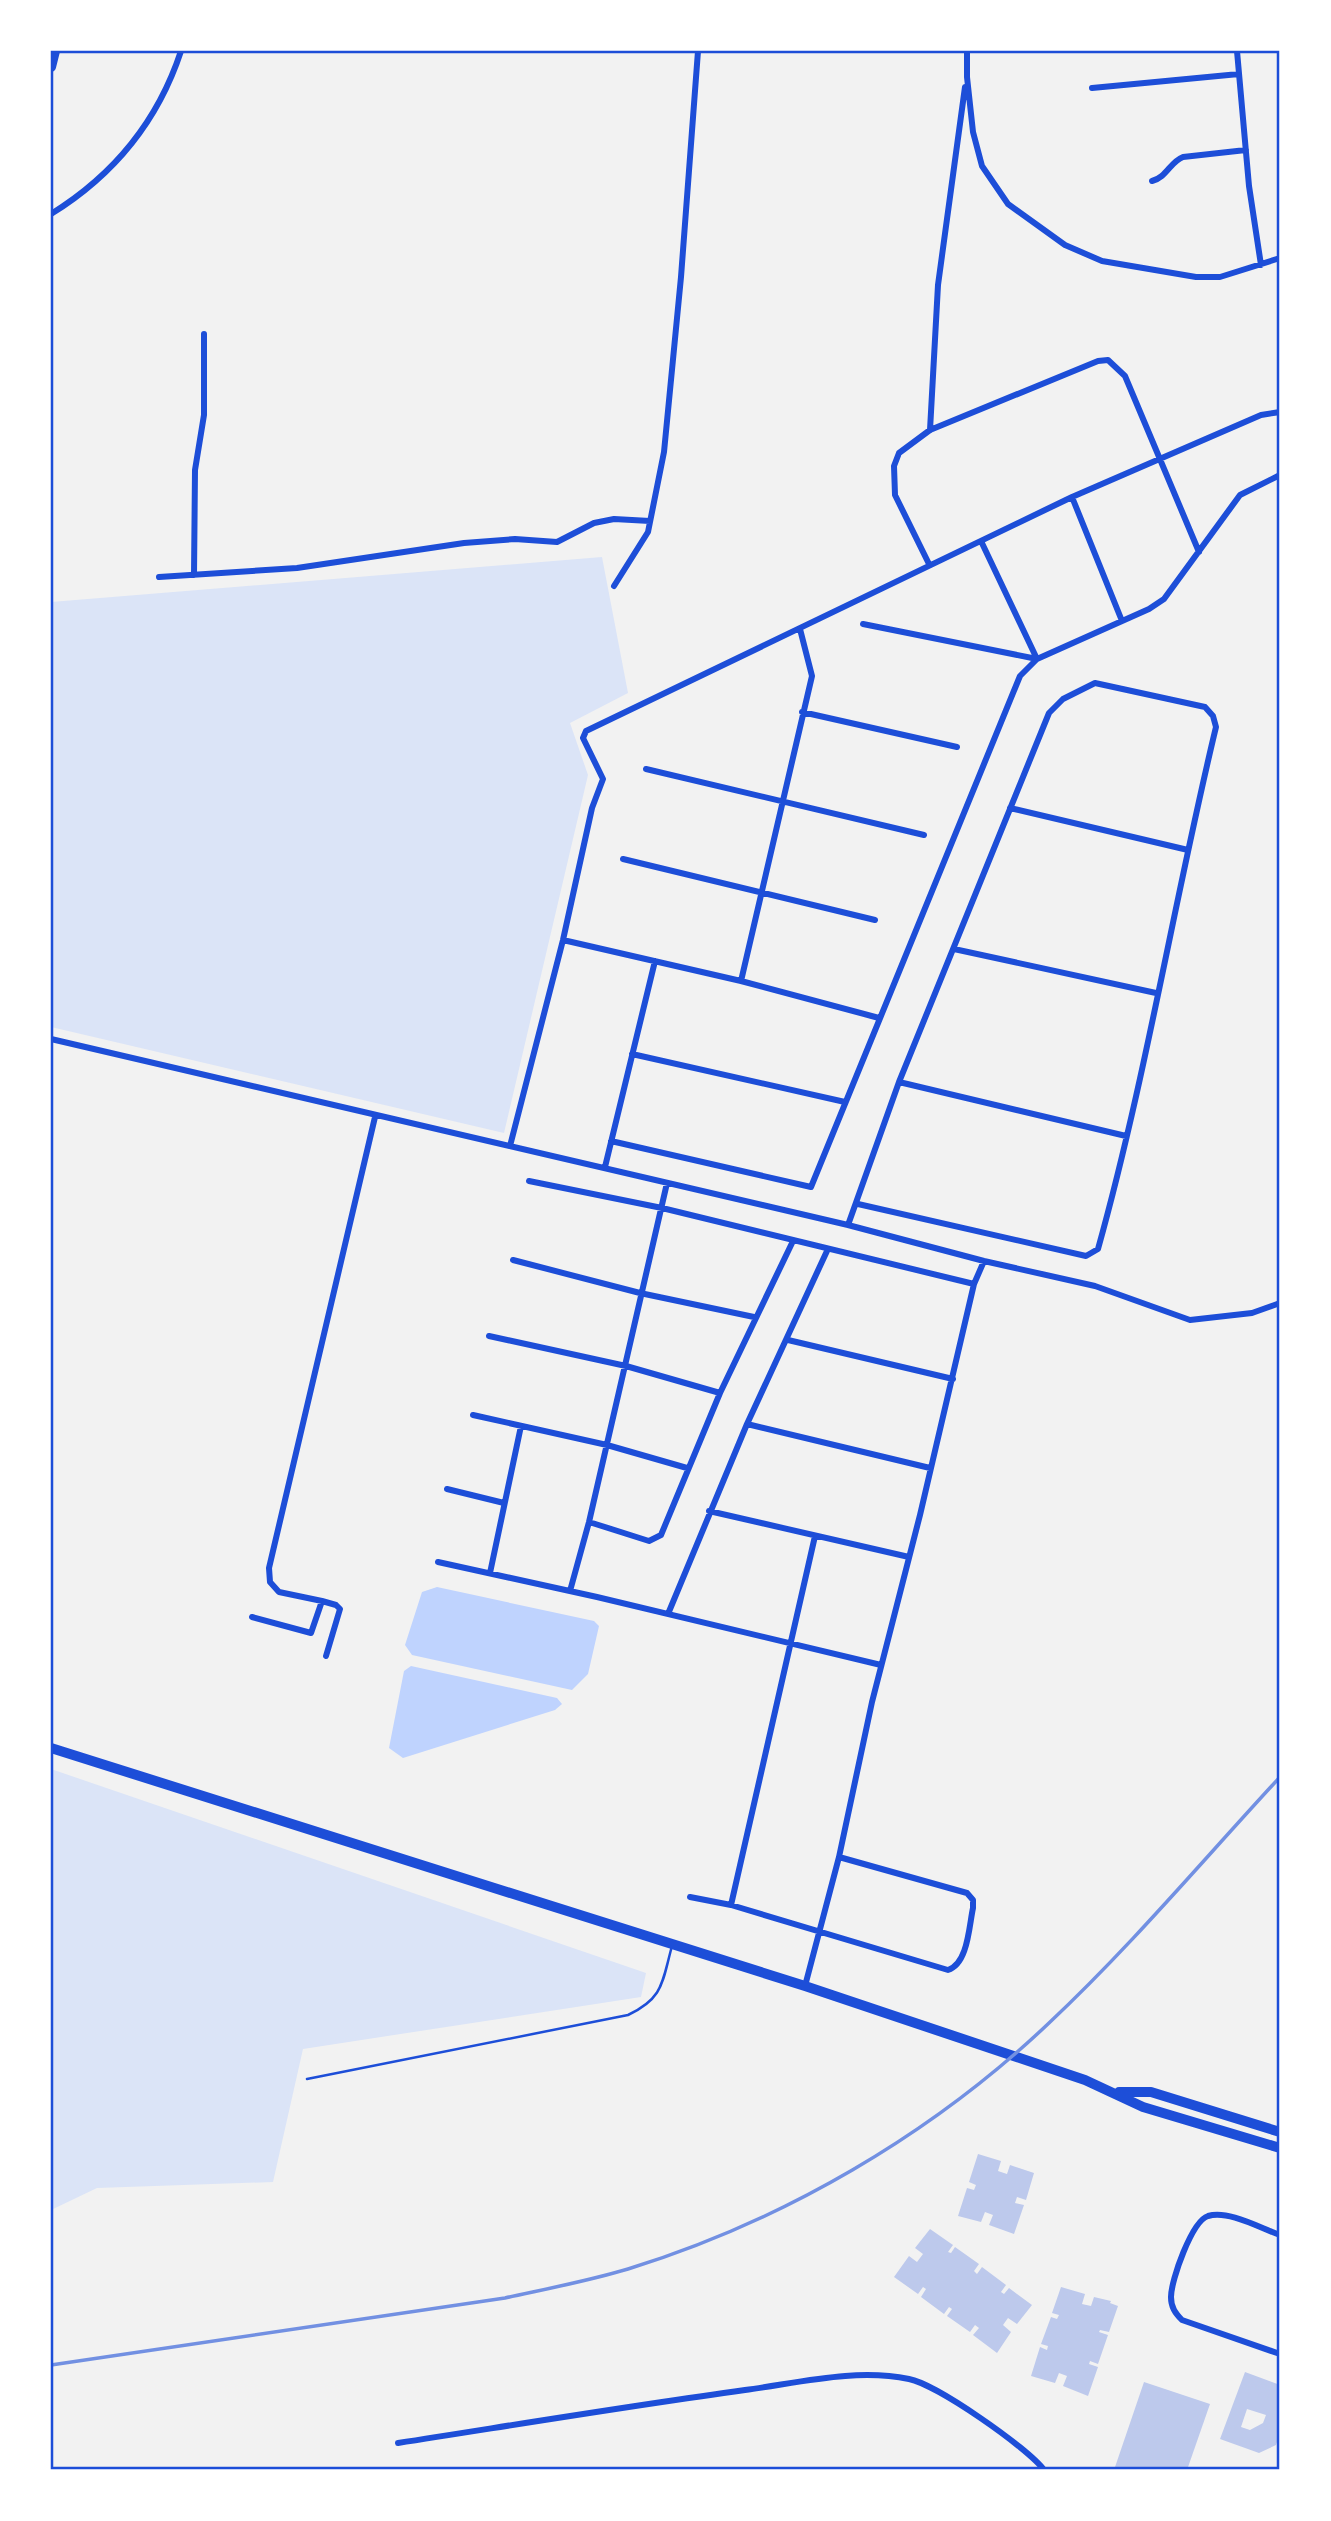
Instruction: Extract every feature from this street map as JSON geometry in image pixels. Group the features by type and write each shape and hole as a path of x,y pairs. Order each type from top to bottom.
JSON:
{"main road":[{"path":"51,67 55,51"},
{"path":"51,1748 975,2041 1085,2080 1143,2107 1237,2133 1280,2150"},
{"path":"1115,2092 1151,2092 1279,2130"}],"street":[{"path":"51,214 87,189 123,156 150,120 172,80 181,51"},
{"path":"614,586 648,532 664,452 680,296 698,51"},
{"path":"967,51 973,132 982,166 1008,204 1065,245 1102,261 1196,277 1220,277 1280,258"},
{"path":"1237,51 1261,265"},
{"path":"1092,88 1239,74"},
{"path":"930,430 939,285 967,77"},
{"path":"1152,181 1166,174 1183,157 1246,150"},
{"path":"194,575 195,470 204,415 204,334"},
{"path":"929,564 895,495 893,479 899,453 930,430 1098,360 1108,360 1125,376 1199,552"},
{"path":"510,1146 563,940 592,808 603,779 583,738 586,731 1072,497 1261,415 1280,412"},
{"path":"611,1141 811,1187 1020,676 1037,659 1149,609 1164,598 1240,495 1280,475"},
{"path":"1072,497 1122,621"},
{"path":"159,577 321,565 464,543 515,539 557,542 594,523 614,519 650,521"},
{"path":"981,541 1037,659"},
{"path":"863,624 1037,659"},
{"path":"741,981 812,676 800,629"},
{"path":"848,1225 858,1204 899,1082 1049,713 1063,699 1095,683 1205,707 1213,716 1216,727 1156,993 1145,1063 1098,1249 1086,1256 858,1204"},
{"path":"803,712 957,747"},
{"path":"646,769 783,804 924,835"},
{"path":"1010,808 1188,850"},
{"path":"623,859 875,920"},
{"path":"563,940 741,981 878,1018"},
{"path":"954,949 1156,993"},
{"path":"605,1167 654,961"},
{"path":"51,1039 375,1117 605,1167 848,1225 984,1261 1095,1286 1190,1320 1252,1313 1280,1303"},
{"path":"632,1054 845,1102"},
{"path":"899,1082 1126,1136"},
{"path":"326,1656 340,1609 322,1601 279,1592 270,1582 269,1569 375,1117"},
{"path":"529,1181 662,1208 827,1251 974,1284"},
{"path":"570,1591 589,1522 667,1183"},
{"path":"589,1522 649,1541 661,1535 754,1317 793,1241"},
{"path":"668,1614 747,1424 827,1251"},
{"path":"513,1260 640,1293 754,1317"},
{"path":"805,1986 839,1857 881,1665 974,1284 984,1261"},
{"path":"489,1336 626,1366 720,1393"},
{"path":"788,1340 953,1378"},
{"path":"473,1415 607,1445 688,1468"},
{"path":"747,1424 930,1468"},
{"path":"490,1573 521,1426"},
{"path":"447,1489 504,1503"},
{"path":"709,1511 909,1557"},
{"path":"731,1905 788,1643 815,1536"},
{"path":"438,1562 881,1665"},
{"path":"252,1617 311,1633 322,1601"},
{"path":"690,1897 731,1905 948,1970 955,1968 962,1958 973,1908 973,1900 967,1894 839,1857"},
{"path":"1280,2235 1220,2215 1206,2217 1197,2223 1190,2235 1171,2297 1174,2312 1182,2320 1280,2354"},
{"path":"398,2442 695,2397 872,2374 912,2379 945,2395 1029,2455 1044,2470"}],"lane":[{"path":"307,2079 628,2015 648,2005 657,1995 672,1946"}],"shaded area":[{"path":"602,557 628,693 570,723 588,775 504,1133 51,1027 51,602"},
{"path":"51,1769 646,1973 641,1997 303,2049 273,2182 97,2188 51,2210"}],"water":[{"path":"437,1587 594,1621 599,1626 588,1674 572,1690 412,1655 405,1645 422,1592"},
{"path":"411,1666 557,1698 562,1704 555,1710 403,1758 389,1748 404,1671"}],"building":[{"path":"978,2154 1001,2161 998,2171 1007,2174 1010,2165 1034,2173 1026,2200 1017,2197 1015,2203 1024,2205 1014,2234 989,2225 993,2215 985,2212 981,2222 958,2216 967,2188 974,2190 976,2185 969,2182"},
{"path":"930,2229 953,2245 948,2252 951,2253 955,2247 979,2264 974,2271 977,2274 982,2267 1006,2285 1001,2292 1004,2294 1009,2288 1032,2305 1017,2324 1008,2318 1003,2325 1011,2332 997,2353 973,2335 979,2328 975,2325 970,2332 947,2316 952,2309 949,2307 944,2314 921,2297 926,2289 923,2287 918,2294 894,2277 909,2256 917,2262 923,2254 915,2248"},
{"path":"1061,2287 1085,2294 1082,2304 1091,2306 1094,2297 1111,2301 1110,2303 1118,2306 1109,2332 1099,2332 1108,2335 1098,2364 1090,2361 1089,2364 1098,2367 1088,2396 1063,2386 1067,2376 1059,2373 1055,2383 1031,2376 1040,2347 1047,2350 1048,2346 1041,2344 1051,2317 1057,2319 1059,2315 1052,2313"},
{"path":"1245,2372 1280,2385 1280,2433 1276,2445 1259,2453 1220,2439","holes":["1247,2409 1266,2415 1263,2423 1250,2430 1241,2427"]},
{"path":"1144,2382 1210,2404 1187,2470 1114,2470"}],"railway":[{"path":"51,2365 505,2298 567,2285 628,2269 686,2249 798,2200 905,2137 1003,2064 1109,1964 1280,1777"}]}
